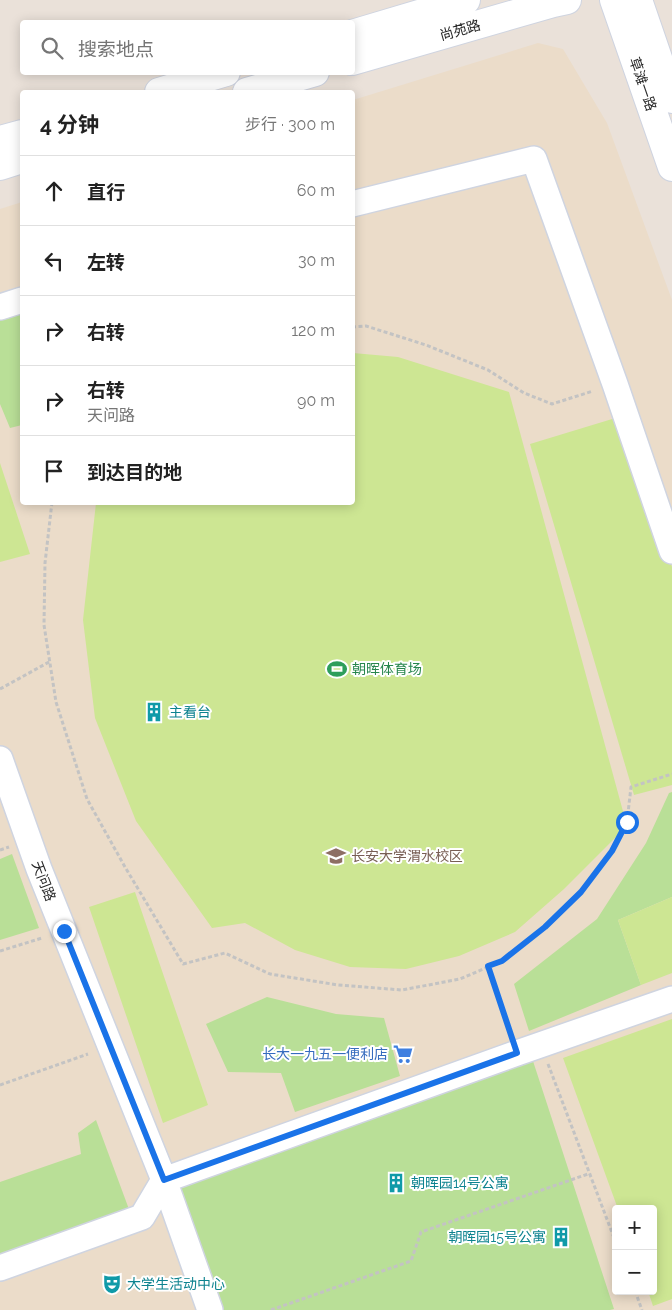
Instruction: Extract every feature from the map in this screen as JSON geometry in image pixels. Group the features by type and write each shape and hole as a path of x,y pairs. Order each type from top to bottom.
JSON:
{"main road":[{"name":"尚苑路","path":"355,33 466,0"},
{"name":"尚苑路","path":"355,60 567,0"},
{"name":"草滩一路","path":"614,0 672,167"},
{"name":"草滩一路","path":"638,0 672,99"},
{"path":"166,90 216,75"},
{"path":"254,90 305,75"},
{"path":"0,140 20,135"},
{"path":"0,166 20,160"}],"street":[{"path":"355,203 534,159 615,384 672,551"},
{"path":"0,307 20,301"},
{"name":"天问路","path":"0,759 39,869 164,1180 210,1310"},
{"path":"0,1268 142,1217 164,1180 672,999"}],"path":[{"path":"355,327 366,326 426,345 488,370 524,393 552,404 615,384"},
{"path":"52,505 45,563 44,626 56,702 87,799 183,964 225,952 270,974 338,986 402,990 460,979 502,961 545,927 581,892 612,851 627,822 631,787 672,774"},
{"path":"0,688 49,662"},
{"path":"0,951 64,931"},
{"path":"488,966 517,1053"},
{"path":"541,1045 612,1234"},
{"path":"0,1085 110,1046"},
{"path":"271,1310 411,1261 421,1232 588,1174"},
{"path":"636,1295 642,1310"}],"shaded area":[{"name":"长安大学渭水校区","path":"538,43 563,49 607,123 672,300 672,1310 0,1310 0,209 20,203 20,505 355,505 355,99"}],"green space":[{"path":"20,312 20,426 10,428 0,404 0,317"},
{"name":"朝晖体育场","path":"355,353 398,357 509,392 627,826 564,889 515,932 459,956 406,969 350,967 295,950 245,923 212,928 136,821 95,718 83,620 96,505 355,505"},
{"path":"622,416 672,567 672,785 634,795 530,444"},
{"path":"0,463 30,554 0,562"},
{"path":"672,792 672,897 618,920 641,985 529,1031 514,984 597,919 646,843 669,793"},
{"path":"12,854 39,928 0,940 0,859"},
{"path":"135,892 208,1105 163,1123 89,907"},
{"path":"672,897 672,973 641,985 618,920"},
{"path":"267,997 336,1014 384,1018 400,1076 295,1112 281,1073 228,1072 206,1024"},
{"path":"672,1019 672,1299 653,1306 649,1295 657,1295 657,1205 617,1205 563,1058"},
{"path":"532,1058 614,1309 221,1310 177,1183"},
{"path":"96,1120 130,1212 0,1260 0,1182 81,1154 78,1133"}],"place":[{"name":"朝晖体育场","path":"337,669"},
{"name":"主看台","path":"154,712"},
{"name":"长安大学渭水校区","path":"336,856"},
{"name":"长大一九五一便利店","path":"403,1054"},
{"name":"朝晖园14号公寓","path":"396,1183"},
{"name":"朝晖园15号公寓","path":"561,1237"},
{"name":"大学生活动中心","path":"112,1284"}],"route":[{"path":"64,931 164,1180 517,1053 488,966 502,961 545,927 581,892 612,851 627,822"}]}
